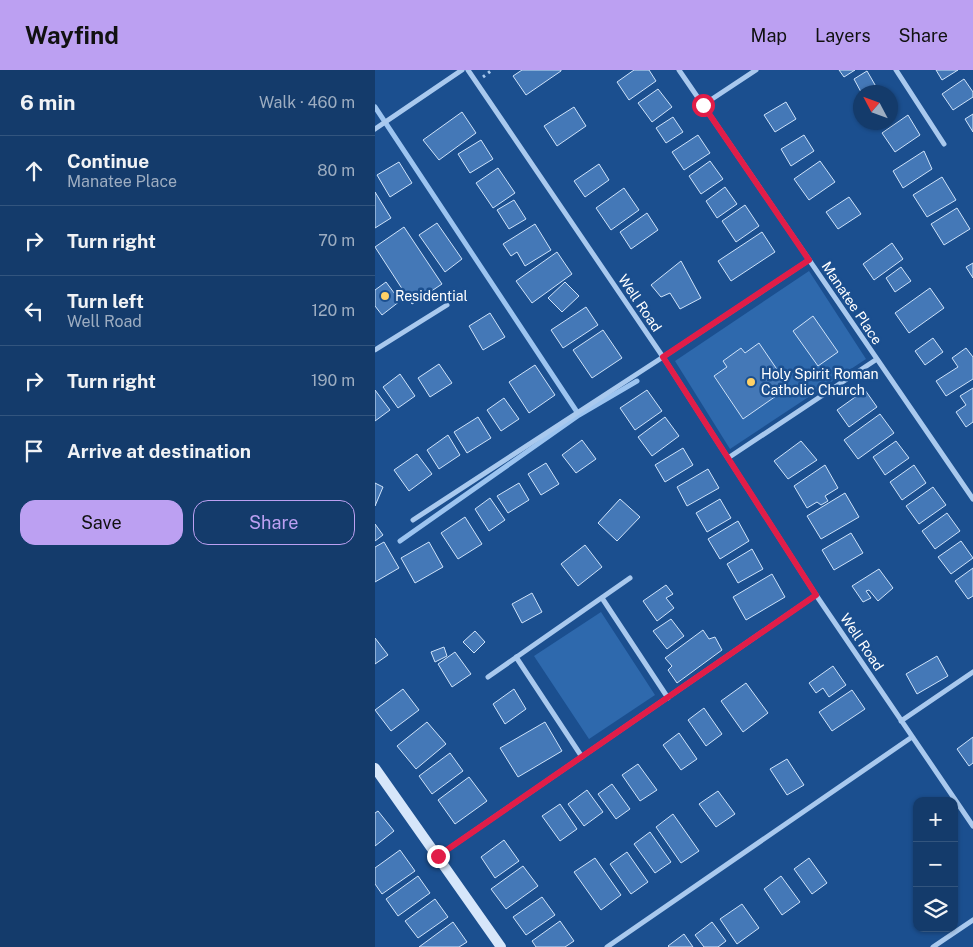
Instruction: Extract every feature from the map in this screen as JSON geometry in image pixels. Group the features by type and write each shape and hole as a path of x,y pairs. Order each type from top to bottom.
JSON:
{"street":[{"path":"375,129 461,70"},
{"name":"Well Road","path":"468,70 663,357 816,595 973,826"},
{"name":"Manatee Place","path":"679,70 973,499"},
{"path":"703,105 756,70"},
{"path":"897,70 944,144"},
{"path":"413,520 809,260"},
{"path":"375,349 447,305"},
{"path":"728,458 877,359"},
{"path":"968,491 973,488"},
{"path":"488,677 630,578"},
{"path":"438,856 816,595"},
{"path":"602,598 667,698"},
{"path":"516,657 583,757"},
{"path":"901,721 973,672"},
{"path":"607,947 912,738"},
{"path":"375,768 501,947"},
{"path":"933,947 973,920"}],"shaded area":[{"path":"809,271 866,359 730,449 675,361","holes":["742,348 745,353 743,419 714,377 727,367 724,360"]},
{"path":"601,612 655,695 589,739 534,656"}],"building":[{"path":"522,70 561,71 526,95 513,76"},
{"path":"634,70 649,70 656,81 629,100 617,82"},
{"path":"839,70 855,70 844,77"},
{"path":"936,70 958,70 942,80"},
{"path":"867,71 875,85 857,85 854,79"},
{"path":"964,79 973,92 973,97 953,110 942,94"},
{"path":"658,89 672,107 652,122 638,103"},
{"path":"786,102 796,119 775,132 764,115"},
{"path":"574,107 586,126 557,146 544,126"},
{"path":"462,112 476,133 439,160 423,140"},
{"path":"973,114 973,132 965,119"},
{"path":"908,115 920,135 895,152 882,133 886,130 898,130 898,122"},
{"path":"673,117 683,132 666,143 656,128"},
{"path":"698,135 710,153 684,170 672,152"},
{"path":"804,135 814,151 791,166 781,149"},
{"path":"481,140 493,159 470,173 458,154"},
{"path":"924,151 932,169 903,188 893,171"},
{"path":"710,161 723,179 701,194 689,176"},
{"path":"820,161 835,182 809,200 794,179"},
{"path":"399,162 412,183 390,197 377,175"},
{"path":"599,164 609,180 585,197 574,181"},
{"path":"498,168 515,193 493,208 476,183"},
{"path":"942,177 956,200 927,217 913,195"},
{"path":"725,187 737,204 717,218 706,201"},
{"path":"624,188 639,210 611,230 596,208"},
{"path":"375,192 391,218 375,228"},
{"path":"849,197 861,214 838,229 826,212"},
{"path":"514,200 526,219 509,229 497,210"},
{"path":"745,205 759,226 736,242 722,221"},
{"path":"957,208 970,229 944,245 931,224"},
{"path":"647,213 658,230 631,249 620,232"},
{"path":"437,223 462,259 445,272 419,235"},
{"path":"535,224 551,250 525,266 517,252 511,256 503,244"},
{"path":"404,227 442,284 412,304 375,247"},
{"path":"762,232 775,252 731,281 718,261"},
{"path":"892,243 903,259 874,280 863,264"},
{"path":"557,252 572,274 532,303 516,281"},
{"path":"681,261 701,298 680,309 670,293 661,297 651,285"},
{"path":"973,263 973,278 966,267"},
{"path":"901,267 911,281 895,292 886,278"},
{"name":"Residential","path":"386,282 400,301 382,315 375,306 375,290"},
{"path":"565,282 579,296 562,312 548,298"},
{"path":"930,288 944,308 909,333 895,313"},
{"path":"586,307 598,325 563,348 551,330"},
{"path":"490,313 505,337 483,350 469,326"},
{"path":"813,316 838,352 818,366 793,331"},
{"path":"603,330 622,358 592,378 573,350"},
{"path":"933,338 943,352 925,365 915,351"},
{"name":"Holy Spirit Roman Catholic Church","path":"759,343 789,387 743,419 714,376 727,367 723,361 741,348 745,353"},
{"path":"966,348 973,357 973,379 946,396 936,381 958,367 952,358"},
{"path":"439,364 452,383 430,397 418,378"},
{"path":"535,365 555,395 529,413 509,382"},
{"path":"400,374 415,396 398,408 383,387"},
{"path":"973,388 973,422 966,427 956,412 966,405 960,396"},
{"path":"375,390 390,410 375,421"},
{"path":"647,390 662,411 635,430 620,408"},
{"path":"865,390 877,407 849,427 837,410"},
{"path":"504,398 519,419 501,431 487,410"},
{"path":"880,414 894,433 858,459 844,440"},
{"path":"478,417 491,438 467,453 454,432"},
{"path":"665,417 679,436 652,456 638,437"},
{"path":"448,435 460,455 439,469 427,450"},
{"path":"582,440 596,459 576,473 562,455"},
{"path":"801,441 817,460 788,479 774,461"},
{"path":"896,441 909,458 885,475 873,457"},
{"path":"683,448 693,465 665,482 655,465"},
{"path":"417,454 432,474 409,491 394,470"},
{"path":"546,463 559,484 541,495 528,474"},
{"path":"825,465 838,488 825,496 828,501 821,505 817,502 807,508 794,486"},
{"path":"914,465 926,483 902,500 890,482"},
{"path":"708,469 719,488 687,506 677,487"},
{"path":"375,483 383,487 375,506"},
{"path":"519,483 529,500 508,513 497,496"},
{"path":"933,487 946,505 919,524 906,506"},
{"path":"845,493 859,517 821,539 807,516"},
{"path":"490,498 505,520 489,531 475,509"},
{"path":"620,499 640,517 617,541 598,523"},
{"path":"720,499 731,518 707,532 696,513"},
{"path":"947,513 960,531 935,549 922,531"},
{"path":"465,517 482,544 458,559 441,533"},
{"path":"738,521 749,541 720,559 708,539"},
{"path":"375,524 383,535 375,541"},
{"path":"851,533 863,553 834,570 822,550"},
{"path":"961,541 973,558 951,574 938,557"},
{"path":"384,542 399,568 375,582 375,547"},
{"path":"429,542 443,567 415,583 401,558"},
{"path":"585,545 602,567 578,586 561,564"},
{"path":"752,549 763,569 738,583 727,564"},
{"path":"973,568 973,596 968,599 955,581"},
{"path":"879,569 893,588 878,601 869,590 866,591 871,598 863,602 852,586"},
{"path":"772,574 785,597 746,620 733,597"},
{"path":"666,585 673,594 666,598 674,608 657,621 643,601"},
{"path":"532,593 542,612 522,623 512,604"},
{"path":"671,619 684,636 667,649 653,631"},
{"path":"703,630 709,639 715,637 722,650 677,683 668,670 672,666 665,658"},
{"path":"475,631 485,642 474,653 463,642"},
{"path":"375,638 388,655 375,664"},
{"path":"444,647 447,656 435,662 431,652"},
{"path":"455,652 471,674 452,687 438,664"},
{"path":"937,656 948,676 917,694 906,674"},
{"path":"833,666 846,685 829,697 823,688 816,693 809,683"},
{"path":"746,683 768,713 743,732 721,701"},
{"path":"403,689 419,710 391,731 375,710"},
{"path":"514,689 526,709 505,724 493,704"},
{"path":"852,690 865,709 832,731 819,712"},
{"path":"704,708 722,734 706,746 688,720"},
{"path":"427,722 446,744 416,769 397,746"},
{"path":"545,722 562,751 518,777 500,748"},
{"path":"679,733 697,759 681,770 663,745"},
{"path":"973,737 973,763 969,766 957,749"},
{"path":"450,753 463,771 432,794 419,776"},
{"path":"787,759 804,785 787,795 770,769"},
{"path":"638,764 657,790 640,801 622,775"},
{"path":"469,777 487,801 455,824 438,800"},
{"path":"612,784 630,809 616,819 598,794"},
{"path":"587,790 603,812 584,826 568,804"},
{"path":"718,791 735,814 716,827 699,804"},
{"path":"560,804 577,829 560,841 542,816"},
{"path":"378,811 394,831 375,846 375,813"},
{"path":"673,814 699,851 681,863 656,827"},
{"path":"650,832 671,862 655,873 634,844"},
{"path":"504,840 519,861 495,878 481,857"},
{"path":"400,850 415,871 382,894 375,884 375,868"},
{"path":"627,852 648,882 631,894 610,864"},
{"path":"595,858 621,895 601,910 574,872"},
{"path":"809,858 827,883 812,894 794,869"},
{"path":"523,866 538,886 506,909 491,889"},
{"path":"418,876 430,893 398,916 386,899"},
{"path":"781,876 800,902 782,915 764,889"},
{"path":"542,897 555,915 526,935 513,917"},
{"path":"435,899 448,917 418,938 405,921"},
{"path":"742,904 759,928 737,944 720,919"},
{"path":"560,921 574,941 565,947 536,947 532,941"},
{"path":"453,922 467,942 459,947 419,947"},
{"path":"712,922 726,941 718,947 704,947 695,935"},
{"path":"684,934 693,947 668,946"}],"waterway":[{"path":"375,107 579,415"},
{"path":"400,541 579,415 637,381"}],"place":[{"name":"Residential","path":"385,296"},
{"name":"Holy Spirit Roman Catholic Church","path":"751,382"}],"route":[{"path":"438,856 816,595 663,357 809,260 703,105"}]}
